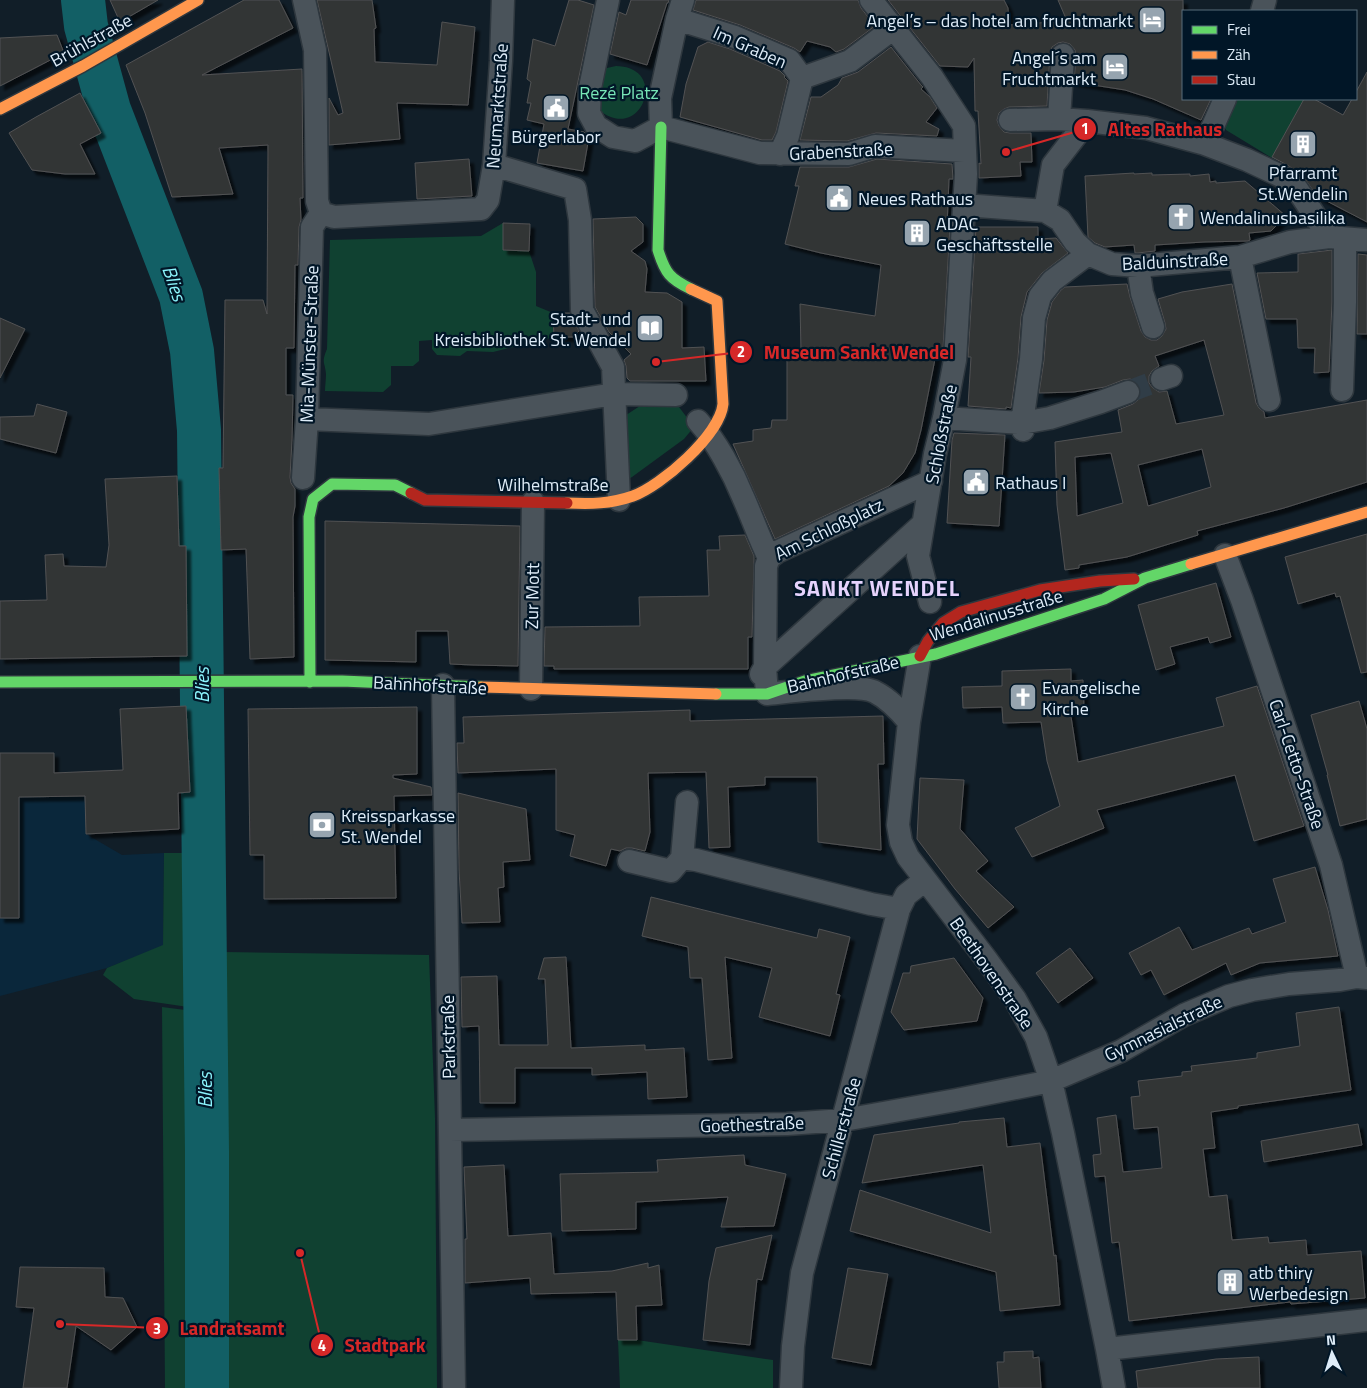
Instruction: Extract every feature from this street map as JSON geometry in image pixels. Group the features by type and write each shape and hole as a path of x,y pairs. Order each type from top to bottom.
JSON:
{"main road":[{"name":"Brühlstraße","path":"0,109 83,66 198,0"},
{"name":"Wilhelmstraße","path":"310,682 309,517 313,499 332,484 395,485 425,500 596,504 619,500 639,493 654,484 688,457 704,427 717,421 723,408 717,301 685,287 672,276 663,266 658,250 660,127"},
{"name":"Wendalinusstraße","path":"920,656 936,654 1104,599 1145,578 1367,512"},
{"name":"Wendalinusstraße","path":"920,656 928,641 943,623 961,612 1040,590 1100,581 1145,578"},
{"name":"Bahnhofstraße","path":"0,682 342,681 531,689 758,695 805,681 920,656"},
{"name":"Bahnhofstraße","path":"39,693 93,682"}],"street":[{"path":"304,0 315,50 317,201 322,213"},
{"name":"Neumarktstraße","path":"322,213 334,217 480,209 488,200 494,165 503,0"},
{"path":"608,0 590,88 588,113 596,126 613,137 635,141 660,127 660,98 680,10"},
{"path":"871,0 894,28"},
{"name":"Im Graben","path":"680,10 788,60 802,78 850,61 894,28"},
{"name":"Schloßstraße","path":"894,28 970,124 964,151 966,174 964,205 952,263 955,360 935,454 918,556 930,602"},
{"path":"1059,119 1063,55"},
{"path":"780,154 788,136 802,78"},
{"path":"1205,144 1225,100"},
{"path":"1010,120 1059,119 1146,128 1205,144 1247,160 1281,176 1297,189 1337,238 1345,302 1342,390"},
{"path":"964,205 1045,211 1053,165 1087,121"},
{"name":"Grabenstraße","path":"660,127 760,153 849,154 875,146 964,151"},
{"path":"494,165 575,189 580,220 582,310 613,367 619,500"},
{"name":"Balduinstraße","path":"1045,211 1060,220 1074,242 1088,254 1112,264 1138,266 1240,257 1290,242 1337,238 1367,240"},
{"name":"Mia-Münster-Straße","path":"303,478 307,419 312,227 322,213"},
{"path":"1023,427 1034,318 1040,296 1052,281 1088,254"},
{"path":"1240,257 1269,400"},
{"path":"1138,266 1142,293 1153,327"},
{"path":"944,418 1023,427 1128,392"},
{"path":"307,419 429,424 614,394 676,395"},
{"path":"704,427 743,495 769,558"},
{"name":"Am Schloßplatz","path":"758,695 765,667 766,566 769,558 777,552 931,481"},
{"name":"Zur Mott","path":"531,689 533,502"},
{"path":"765,667 923,524"},
{"name":"Carl-Cetto-Straße","path":"1225,555 1242,600 1331,865 1362,977"},
{"name":"Beethovenstraße","path":"920,656 909,722 898,825 901,842 908,857 986,958 1015,999 1036,1037 1051,1081 1063,1134 1114,1388"},
{"name":"Parkstraße","path":"443,685 454,1388"},
{"name":"Bahnhofstraße","path":"758,695 848,688 873,690 891,702 909,722"},
{"path":"628,861 671,871 682,858 687,802"},
{"path":"682,858 871,904 899,909"},
{"name":"Schillerstraße","path":"791,1388 793,1346 802,1273 899,909 906,895 925,880"},
{"name":"Gymnasialstraße","path":"1051,1081 1121,1050 1184,1015 1229,996 1271,987 1362,977"},
{"name":"Goethestraße","path":"450,1130 787,1124 844,1120 1051,1081"},
{"path":"1107,1349 1367,1320"}],"shaded area":[{"path":"19,797 85,797 86,834 122,855 164,853 163,946 107,968 0,996 0,918 19,918"}],"green space":[{"name":"Rezé Platz","path":"616,66 633,70 642,78 646,90 643,102 637,112 626,118 613,118 598,109 599,74 607,68"},
{"path":"1233,100 1303,100 1272,158 1226,130 1224,124"},
{"path":"503,223 503,250 529,251 536,272 536,306 553,313 554,337 493,352 467,351 460,356 437,355 432,349 432,340 419,341 419,361 413,366 391,366 391,385 383,392 325,391 326,374 324,360 327,349 330,240 481,236"},
{"path":"646,402 676,403 694,427 684,439 621,483 620,419"},
{"path":"164,853 204,853 205,1007 188,1007 134,999 103,975 107,968 163,945"},
{"path":"223,952 429,955 435,1118 437,1388 165,1388 162,1007 224,1015"},
{"path":"618,1340 637,1340 773,1360 773,1388 620,1388"}],"building":[{"path":"110,0 158,0 120,22"},
{"path":"244,0 279,0 293,28 202,75 302,69 303,198 300,198 301,220 299,227 298,265 295,265 294,348 286,348 286,395 293,395 290,477 295,489 293,517 294,657 250,659 246,549 221,550 219,468 223,468 225,300 263,300 267,314 268,145 219,148 233,194 172,197 145,113 126,65"},
{"path":"317,0 372,0 376,28 374,29 375,62 437,65 442,22 475,27 468,105 397,103 400,139 329,145 329,98 338,115 343,113"},
{"path":"569,0 578,0 594,5 568,129 584,132 589,137 583,171 537,163 544,124 527,120 531,103 527,103 531,82 527,79 533,39 555,46"},
{"path":"631,0 669,0 647,65 610,54 619,12 626,15"},
{"path":"696,0 858,0 861,8 875,26 844,49 836,52 830,47 807,41 800,52 740,25 693,10"},
{"path":"888,0 1004,0 1008,8 1009,25 1067,21 1058,0 1183,0 1182,100 1211,100 1201,120 1153,99 1125,90 1074,82 1075,50 1070,44 1058,43 1052,47 1050,54 1047,106 1009,107 999,113 997,120 1004,132 1031,133 1032,162 1020,162 1021,176 979,178 979,163 981,164 978,111 975,111 974,58 968,67 940,66"},
{"path":"57,35 64,53 0,86 0,38"},
{"path":"708,42 730,49 780,71 785,76 788,81 776,132 772,140 762,140 680,117 686,84 698,47"},
{"path":"891,47 937,108 926,122 939,129 937,136 876,133 847,141 800,140 811,97 821,97 838,85 842,78 858,72"},
{"path":"1367,72 1367,222 1317,196 1305,179 1289,166 1272,157 1303,100 1316,100 1343,115 1351,100 1357,100 1357,90"},
{"path":"80,93 101,133 80,144 95,174 65,174 32,170 9,133"},
{"path":"469,159 472,196 417,199 415,163"},
{"path":"877,159 952,164 953,179 949,179 947,227 950,227 943,348 941,354 936,354 915,453 903,473 889,486 775,539 733,444 753,441 753,430 771,428 772,420 787,420 787,351 801,351 800,304 875,316 881,265 785,244 799,186 795,186 800,167 849,167"},
{"name":"Wendalinusbasilika","path":"1152,173 1152,175 1190,174 1190,176 1209,174 1210,182 1245,181 1286,216 1271,231 1249,233 1250,240 1248,241 1155,245 1155,251 1138,253 1135,253 1134,245 1105,247 1095,243 1088,237 1085,176"},
{"path":"636,217 643,224 643,242 631,251 645,261 647,269 645,292 667,293 682,302 682,348 704,347 706,381 630,381 627,378 624,360 631,354 609,332 595,307 593,219"},
{"path":"503,223 530,224 529,251 503,250"},
{"path":"976,227 1038,227 1038,239 1056,238 1068,253 1042,273 1027,292 1021,317 1011,408 1006,407 1006,409 968,406 971,357 968,357"},
{"path":"1332,250 1329,372 1314,373 1315,348 1298,348 1297,319 1266,319 1257,273 1298,272 1298,254"},
{"path":"1358,254 1367,255 1367,334 1357,334"},
{"path":"1127,284 1141,331 1145,337 1157,340 1166,329 1158,299 1182,292 1232,284 1256,403 1264,412 1265,418 1367,400 1367,482 1284,508 1197,531 1198,535 1127,557 1079,565 1079,568 1065,570 1057,505 1055,442 1122,432 1118,410 1133,404 1141,394 1137,382 1130,379 1105,387 1074,392 1039,393 1047,320 1052,302 1065,287","holes":["1204,340 1224,415 1176,424 1167,391 1159,392 1149,383 1149,376 1159,366 1155,356","1202,449 1211,487 1148,506 1138,465","1111,453 1123,503 1077,516 1075,457"]},
{"path":"553,313 570,313 579,331 573,337 554,337"},
{"path":"0,318 25,329 0,378"},
{"path":"37,404 67,412 56,453 0,439 0,417 34,416"},
{"name":"Rathaus I","path":"954,433 1005,435 999,526 947,523"},
{"path":"177,476 179,546 186,546 187,656 0,659 0,601 47,600 45,555 63,554 64,566 106,567 109,545 105,479"},
{"path":"325,521 520,526 518,666 450,664 448,631 416,631 416,662 325,660"},
{"path":"1367,534 1367,672 1361,673 1340,596 1336,597 1335,593 1298,604 1285,557"},
{"path":"745,535 754,556 752,637 748,637 748,669 554,669 554,666 544,666 545,627 640,626 639,597 709,596 707,550 720,550 719,536"},
{"path":"1216,583 1231,637 1210,643 1208,637 1170,647 1175,664 1156,670 1138,605"},
{"path":"1071,669 1071,681 1083,680 1084,709 1070,710 1078,762 1224,726 1216,698 1257,686 1304,826 1254,841 1235,775 1097,810 1104,828 1032,857 1015,828 1060,806 1047,761 1041,722 1003,723 1002,707 963,708 962,687 1002,686 1002,671"},
{"path":"1359,701 1367,729 1367,819 1340,826 1311,715"},
{"path":"186,706 190,792 178,793 179,829 86,834 85,796 19,797 19,918 0,918 0,753 54,753 54,773 123,770 120,709"},
{"name":"Kreissparkasse St. Wendel","path":"417,707 417,774 393,775 393,778 431,787 432,795 394,796 396,898 264,899 264,855 250,855 248,709"},
{"path":"690,710 690,721 883,716 884,764 878,764 881,850 818,842 817,777 765,777 765,785 728,787 730,847 709,848 706,772 648,773 650,832 645,851 632,848 620,851 611,849 606,866 570,856 575,835 556,830 556,769 458,773 457,743 464,743 463,717"},
{"path":"920,778 964,780 960,829 988,861 976,871 1014,907 988,928 917,839"},
{"path":"458,793 526,809 530,860 503,862 504,887 498,888 500,922 462,923"},
{"path":"1315,867 1328,910 1338,956 1260,963 1231,975 1226,963 1164,995 1151,970 1141,975 1129,953 1179,927 1192,950 1249,928 1252,934 1286,922 1273,879"},
{"path":"651,897 817,938 819,929 850,937 836,994 840,995 830,1036 759,1017 772,968 725,957 732,1058 708,1060 702,978 690,978 688,947 642,936"},
{"path":"1070,948 1093,978 1058,1003 1036,973"},
{"path":"566,957 571,1048 645,1045 645,1050 684,1048 687,1097 648,1099 647,1072 592,1075 592,1068 515,1068 515,1103 480,1103 479,1026 462,1027 461,977 497,976 499,1045 548,1045 545,979 538,979 544,958"},
{"path":"954,958 983,998 977,1021 904,1030 891,1012 903,973 910,973 911,966"},
{"path":"1339,1007 1351,1090 1238,1106 1238,1108 1211,1112 1215,1148 1203,1149 1209,1197 1227,1195 1232,1240 1268,1237 1269,1243 1306,1240 1307,1255 1361,1251 1365,1298 1291,1304 1290,1302 1129,1321 1119,1242 1112,1243 1105,1176 1095,1177 1093,1155 1101,1154 1097,1118 1116,1115 1123,1172 1162,1168 1158,1127 1134,1129 1131,1097 1140,1096 1138,1081 1182,1076 1182,1072 1192,1071 1191,1066 1257,1058 1257,1053 1300,1046 1296,1013"},
{"path":"1004,1118 1007,1147 1040,1143 1054,1256 1056,1255 1060,1305 1000,1311 996,1272 850,1231 860,1190 991,1233 983,1165 862,1183 874,1135 959,1122"},
{"path":"1358,1124 1362,1145 1264,1162 1261,1141"},
{"path":"744,1155 745,1165 786,1174 774,1226 721,1227 728,1197 636,1202 636,1229 562,1231 560,1174 658,1172 657,1160"},
{"path":"504,1165 508,1236 551,1233 554,1274 612,1271 648,1263 648,1268 659,1265 662,1305 636,1306 637,1340 618,1340 616,1292 531,1294 530,1278 465,1283 465,1239 467,1239 464,1167"},
{"path":"772,1235 762,1280 757,1279 750,1345 703,1340 709,1281 716,1248"},
{"path":"20,1267 104,1268 105,1297 123,1298 137,1327 111,1350 76,1326 67,1388 23,1388 34,1308 16,1307"},
{"path":"848,1268 888,1274 871,1365 832,1358"},
{"path":"1033,1351 1033,1358 1039,1357 1041,1388 999,1388 997,1362 1004,1362 1004,1352"},
{"path":"1259,1357 1260,1388 1138,1388 1136,1371 1216,1359"}],"waterway":[{"name":"Blies","path":"83,0 86,26 109,110 181,296 192,351 199,430 207,1152 207,1388"}],"tunnel":[{"path":"1128,392 1162,379"}],"traffic: fast":[{"path":"661,127 658,250 669,274 678,282 691,289"},
{"path":"310,682 309,517 313,499 332,484 395,485 411,493"},
{"path":"716,694 767,694 805,681 936,654 1104,599 1145,578 1191,564"},
{"path":"0,682 342,681 481,687"}],"traffic: slow":[{"path":"0,109 83,66 198,0"},
{"path":"567,503 608,502 625,499 645,490 673,471 701,444 712,430 723,404 717,301 691,289"},
{"path":"1191,564 1367,512"},
{"path":"481,687 716,694"}],"traffic: jam":[{"path":"411,493 425,500 567,503"},
{"path":"920,656 928,641 943,623 961,612 1040,590 1100,581 1134,579"}],"place":[{"name":"Angel’s – das hotel am fruchtmarkt","path":"1152,20"},
{"name":"Angel´s am Fruchtmarkt","path":"1115,67"},
{"name":"Bürgerlabor","path":"556,108"},
{"name":"Pfarramt St.Wendelin","path":"1303,144"},
{"name":"Altes Rathaus","path":"1006,152"},
{"name":"Neues Rathaus","path":"839,198"},
{"name":"Wendalinusbasilika","path":"1181,217"},
{"name":"ADAC Geschäftsstelle","path":"917,233"},
{"name":"Stadt- und Kreisbibliothek St. Wendel","path":"650,328"},
{"name":"Museum Sankt Wendel","path":"656,362"},
{"name":"Rathaus I","path":"976,482"},
{"name":"Evangelische Kirche","path":"1023,697"},
{"name":"Kreissparkasse St. Wendel","path":"322,825"},
{"name":"Stadtpark","path":"300,1253"},
{"name":"atb thiry Werbedesign","path":"1230,1282"},
{"name":"Landratsamt","path":"60,1324"}],"district":[{"name":"SANKT WENDEL","path":"877,588"}]}
